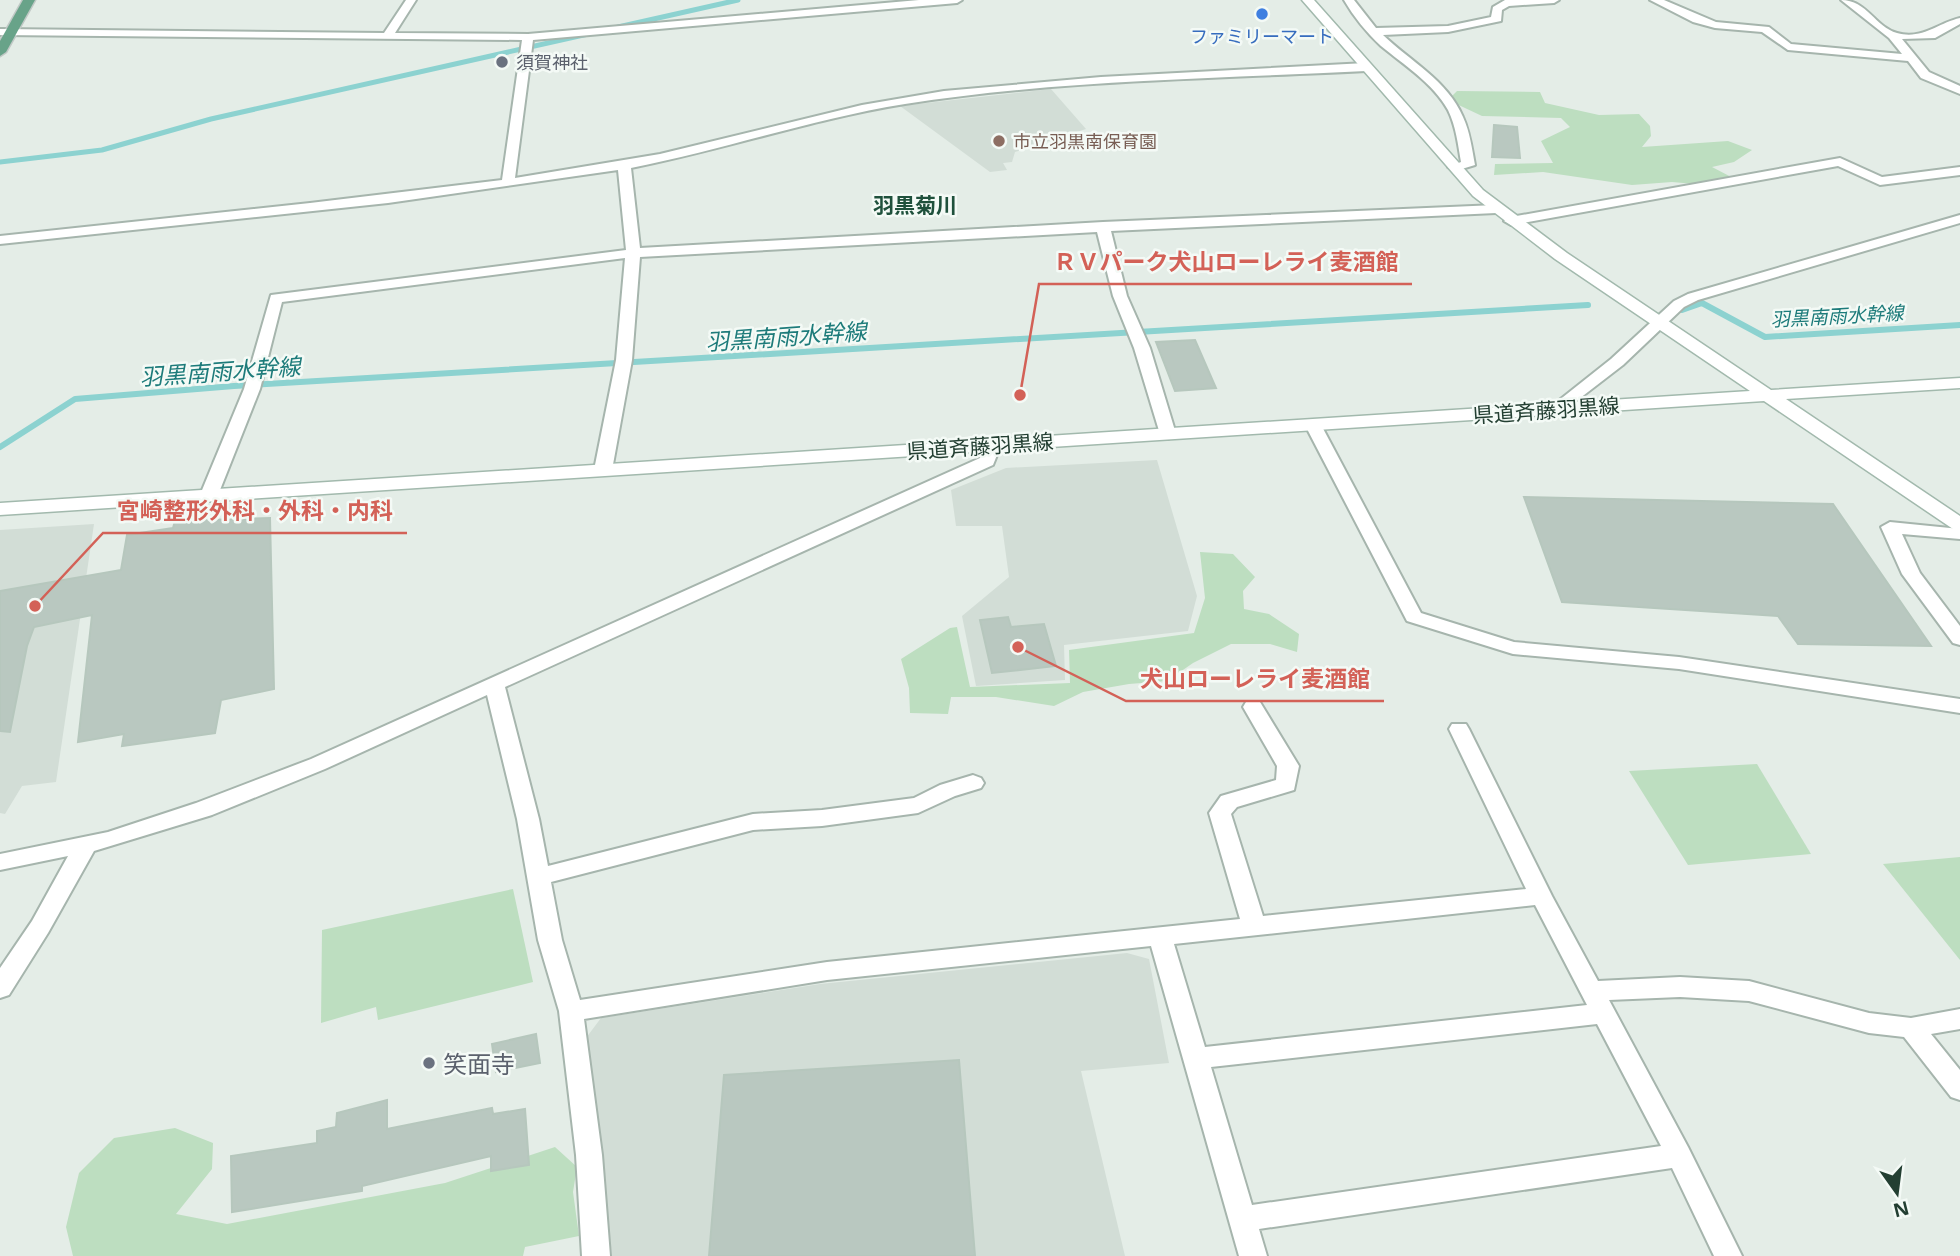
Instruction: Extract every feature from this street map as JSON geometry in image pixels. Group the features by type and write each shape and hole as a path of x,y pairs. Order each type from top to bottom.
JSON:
{"main road":[{"path":"0,52 5,32 29,0"},
{"path":"1308,0 1455,167 1496,209 1765,395 1960,525"},
{"name":"県道斉藤羽黒線","path":"0,509 1960,383"}],"street":[{"path":"388,36 411,0"},
{"path":"5,32 528,37 957,0"},
{"path":"1349,0 1357,16 1448,100 1461,125 1468,165 1455,167"},
{"path":"1373,32 1466,27 1497,19 1497,9 1506,3 1554,0"},
{"path":"1655,0 1697,20 1715,25 1765,29 1788,47 1909,58"},
{"path":"1846,0 1892,36 1925,75 1960,90"},
{"path":"1892,36 1931,36 1951,23 1960,21"},
{"path":"508,183 528,37"},
{"path":"0,240 405,199 624,165 865,107 945,95 1066,83 1366,67"},
{"path":"1511,220 1840,162 1880,181 1960,170"},
{"path":"603,470 624,364 633,253 624,165"},
{"path":"209,495 253,385 276,298 633,253 1103,226 1496,209"},
{"path":"1556,409 1617,362 1679,303 1957,223"},
{"path":"1103,226 1121,296 1168,434"},
{"path":"1313,425 1338,467 1391,576 1415,617 1513,649 1679,663 1960,706"},
{"path":"0,862 109,840 204,809 318,764 986,461 993,445"},
{"path":"1960,534 1890,527 1911,574 1960,639"},
{"path":"495,685 525,807 550,940 571,1011 589,1155 596,1256"},
{"path":"1253,707 1288,766 1286,785 1229,801 1220,813 1254,925"},
{"path":"1459,729 1541,896 1679,1155 1728,1256"},
{"path":"538,877 753,822 822,818 918,805 948,790 973,783"},
{"path":"0,988 40,927 86,845"},
{"path":"571,1011 827,971 1541,896"},
{"path":"1160,935 1253,1256"},
{"path":"1195,1058 1597,1002 1680,987 1749,991 1869,1023 1911,1028 1960,1019"},
{"path":"1911,1028 1960,1089"},
{"path":"1242,1219 1679,1155"}],"shaded area":[{"name":"市立羽黒南保育園","path":"1051,89 1086,129 1015,152 1012,162 1003,163 1007,170 990,172 900,106"},
{"path":"1157,460 1197,596 1188,631 1064,645 1065,680 976,686 962,616 1009,577 1002,526 956,526 951,490 1006,468"},
{"path":"94,524 56,782 22,786 5,814 0,813 0,530"},
{"path":"1127,953 1149,959 1169,1063 1081,1071 1125,1256 612,1256 586,1038 601,1018 820,984"}],"green space":[{"path":"1457,91 1540,92 1545,103 1599,115 1639,114 1650,126 1651,136 1642,147 1728,141 1752,150 1734,162 1712,167 1737,180 1717,186 1672,182 1632,185 1543,172 1494,175 1495,164 1553,163 1541,141 1570,127 1561,118 1482,116 1448,100"},
{"path":"1200,552 1233,554 1255,577 1243,591 1244,609 1269,614 1299,634 1297,652 1270,644 1231,644 1193,663 1167,681 1083,692 1054,706 996,697 951,697 948,714 910,713 909,688 901,659 950,628 957,627 970,687 1070,683 1069,650 1194,633 1205,598"},
{"path":"1757,764 1811,854 1688,865 1629,771"},
{"path":"1960,857 1960,960 1883,864"},
{"path":"513,889 533,982 378,1020 376,1007 321,1023 322,930"},
{"path":"175,1128 213,1143 212,1169 176,1214 227,1224 445,1183 555,1147 577,1167 573,1192 579,1236 525,1247 523,1256 73,1256 66,1227 79,1173 114,1138"}],"building":[{"path":"1494,125 1517,127 1520,158 1492,157"},
{"path":"1195,340 1216,388 1175,391 1156,342"},
{"path":"1524,497 1833,504 1931,646 1798,644 1778,616 1562,602"},
{"path":"270,518 274,689 221,700 215,733 122,746 124,734 78,742 92,615 34,627 27,646 10,732 0,731 0,591 121,570 127,535 173,528 175,521"},
{"path":"1008,617 1011,627 1044,624 1056,666 992,673 980,620"},
{"path":"536,1034 540,1063 496,1072 492,1044"},
{"path":"959,1060 975,1256 709,1256 724,1075"},
{"path":"387,1100 387,1129 492,1108 493,1114 525,1109 529,1165 491,1171 491,1156 362,1186 362,1191 232,1212 231,1156 317,1143 317,1131 336,1127 337,1113"}],"waterway":[{"path":"618,27 738,0"},
{"path":"0,162 102,150 211,119 588,34"},
{"name":"羽黒南雨水幹線","path":"1682,310 1702,303 1765,337 1960,325"},
{"name":"羽黒南雨水幹線","path":"0,447 75,399 234,386 1588,305"}],"place":[{"name":"ファミリーマート","path":"1262,14"},
{"name":"須賀神社","path":"502,62"},
{"name":"市立羽黒南保育園","path":"999,141"},
{"name":"ＲＶパーク犬山ローレライ麦酒館","path":"1020,395"},
{"name":"宮崎整形外科・外科・内科","path":"35,606"},
{"name":"犬山ローレライ麦酒館","path":"1018,647"},
{"name":"笑面寺","path":"429,1063"}],"district":[{"name":"羽黒菊川","path":"915,205"}]}
